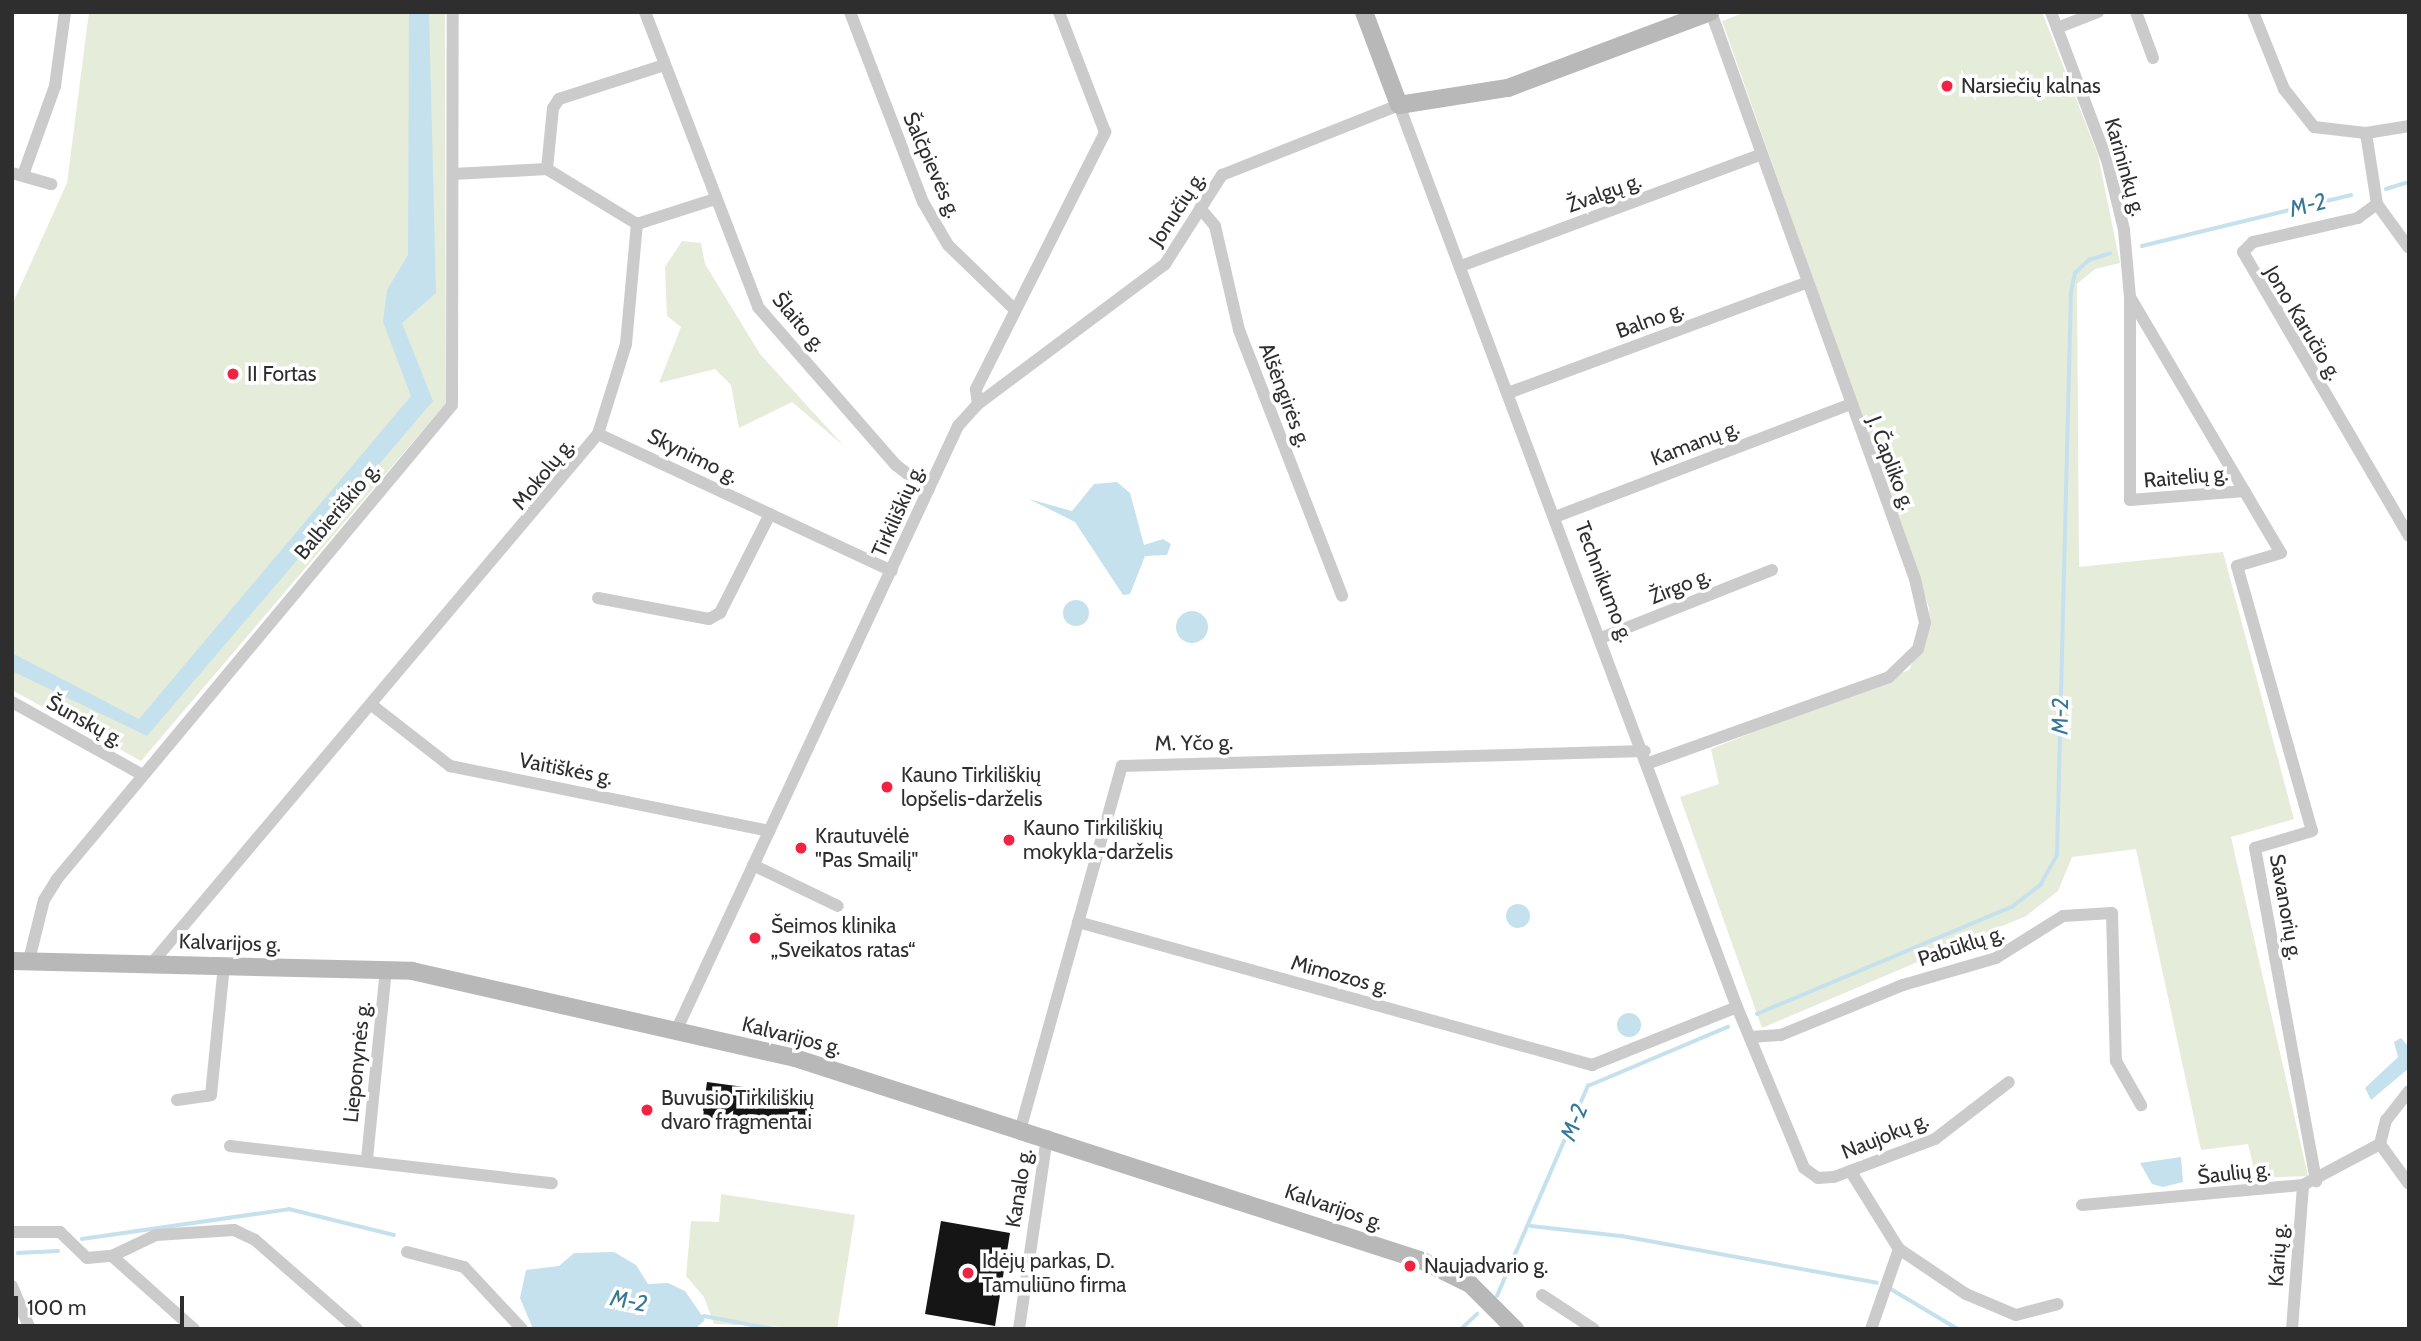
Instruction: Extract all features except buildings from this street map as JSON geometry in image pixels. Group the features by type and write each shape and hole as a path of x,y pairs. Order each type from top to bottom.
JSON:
{"main road":[{"name":"Technikumo g.","path":"1364,12 1399,105"},
{"path":"1399,105 1508,89 1710,12"},
{"name":"Kalvarijos g.","path":"20,961 386,969 795,1058 1021,1127 1447,1271 1490,1300 1515,1329"}],"street":[{"path":"51,184 18,174 55,86 65,12"},
{"name":"Balbieriškio g.","path":"20,961 44,900 139,773 452,405 453,12"},
{"path":"547,169 559,99 664,65 645,12"},
{"name":"Šalčpievės g.","path":"850,12 921,197 948,245 1014,309"},
{"name":"Tirkiliškių g.","path":"676,1031 958,426 978,404 976,388 1105,132 1059,12"},
{"name":"J. Čapliko g.","path":"1647,757 1889,677 1918,649 1924,606 1848,405 1710,12"},
{"name":"Karininkų g.","path":"2050,12 2113,180 2130,297"},
{"path":"2057,27 2098,12"},
{"path":"2136,12 2153,58"},
{"path":"2253,12 2298,114 2334,133 2366,133 2409,126"},
{"name":"Šlaito g.","path":"664,65 758,307 897,465 928,489"},
{"name":"Jonučių g.","path":"978,404 1165,264 1215,181 1233,168 1399,105"},
{"name":"Technikumo g.","path":"1399,105 1647,757 1737,1007 1804,1168"},
{"path":"2366,133 2377,204 2409,248"},
{"name":"Žvalgų g.","path":"1461,266 1760,155"},
{"path":"453,174 547,169 637,224 715,199"},
{"name":"Jono Karučio g.","path":"2377,204 2358,218 2253,242 2243,252 2409,536"},
{"name":"Alšėngirės g.","path":"1200,208 1215,226 1239,330 1342,596"},
{"name":"Mokolų g.","path":"152,963 373,706 598,434 626,344 637,224"},
{"name":"Balno g.","path":"1508,393 1805,284"},
{"path":"2130,297 2245,491"},
{"name":"Raitelių g.","path":"2130,297 2130,500 2245,491"},
{"name":"Kamanų g.","path":"1555,517 1848,405"},
{"name":"Skynimo g.","path":"598,434 892,571"},
{"name":"Savanorių g.","path":"2245,491 2281,553 2237,566 2312,831 2255,848 2316,1181"},
{"path":"598,598 709,619 720,613 770,514"},
{"name":"Žirgo g.","path":"1601,638 1772,570"},
{"name":"Šunskų g.","path":"12,702 139,773"},
{"name":"Vaitiškės g.","path":"373,706 450,765 769,831"},
{"name":"M. Yčo g.","path":"1021,1127 1078,922 1116,771 1128,764 1647,757"},
{"path":"753,865 838,906"},
{"name":"Pabūklų g.","path":"1750,1037 1781,1035 1903,985 1996,958 2063,916 2112,913 2116,1061 2141,1105"},
{"name":"Mimozos g.","path":"1078,922 1592,1065 1737,1007"},
{"path":"177,1100 211,1095 224,965"},
{"name":"Lieponynės g.","path":"367,1159 386,969"},
{"name":"Naujokų g.","path":"1804,1168 1818,1178 1851,1172 1935,1139 2008,1082"},
{"path":"2409,1091 2386,1120 2380,1144 2409,1184"},
{"name":"Kanalo g.","path":"1018,1329 1047,1136"},
{"name":"Šaulių g.","path":"2082,1205 2303,1185 2316,1181 2380,1144"},
{"path":"230,1146 367,1159 552,1183"},
{"path":"1851,1172 1899,1248 2001,1313 2058,1304"},
{"name":"Karių g.","path":"2292,1329 2303,1185"},
{"path":"12,1232 60,1232 87,1258 112,1256 156,1235 234,1230 256,1240 356,1329"},
{"path":"1871,1329 1899,1248"},
{"path":"407,1252 464,1267 522,1329"},
{"path":"112,1256 194,1329"},
{"path":"14,1294 30,1329"},
{"path":"1542,1295 1594,1329"}],"green space":[{"name":"II Fortas","path":"89,12 445,12 446,403 141,761 12,690 12,305 67,183"},
{"path":"1746,12 2042,12 2098,155 2120,263 2095,269 2077,284 2079,567 2223,552 2294,819 2231,837 2308,1176 2256,1178 2248,1144 2201,1150 2136,849 2072,857 2058,891 2026,916 1762,1028 1680,797 1719,784 1711,749 1909,670 1929,628 1929,608 1722,21"},
{"path":"682,241 701,243 705,264 760,354 844,446 792,402 739,428 731,385 715,369 659,383 681,327 667,316 665,267"},
{"path":"721,1194 855,1215 837,1329 714,1324 704,1297 686,1276 691,1221 719,1222"}],"water":[{"path":"409,12 429,12 436,293 402,323 433,401 147,736 12,671 12,653 139,719 411,396 383,322 387,290 408,255"},
{"path":"1117,482 1130,493 1144,545 1163,539 1171,544 1167,555 1145,556 1130,594 1123,595 1075,522 1029,499 1072,511 1094,484"},
{"path":"1076,600 1085,604 1089,613 1085,622 1076,626 1067,622 1063,613 1067,604"},
{"path":"1192,611 1203,616 1208,627 1203,638 1192,643 1181,638 1176,627 1181,616"},
{"path":"1518,904 1526,908 1530,916 1526,924 1518,928 1510,924 1506,916 1510,908"},
{"path":"1629,1013 1637,1017 1641,1025 1637,1033 1629,1037 1621,1033 1617,1025 1621,1017"},
{"path":"2401,1038 2409,1047 2409,1068 2371,1100 2365,1088 2398,1057 2394,1042"},
{"path":"2181,1157 2183,1182 2163,1187 2152,1184 2140,1163"},
{"path":"614,1252 636,1265 648,1284 668,1283 685,1291 705,1320 695,1329 533,1329 520,1298 526,1270 559,1266 574,1253"}],"waterway":[{"name":"M-2","path":"2386,189 2409,182"},
{"name":"M-2","path":"2142,246 2351,195"},
{"name":"M-2","path":"1757,1014 2012,907 2041,884 2057,855 2071,292 2075,273 2089,260 2110,253"},
{"name":"M-2","path":"1497,1296 1588,1086 1728,1027"},
{"path":"82,1239 289,1209 394,1235"},
{"path":"1531,1226 1622,1236 1877,1283"},
{"path":"18,1253 58,1251"},
{"path":"1891,1289 1958,1329"},
{"name":"M-2","path":"1461,1329 1477,1314"},
{"name":"M-2","path":"704,1316 774,1329"}],"place":[{"name":"Narsiečių kalnas","path":"1947,86"},
{"name":"II Fortas","path":"233,374"},
{"name":"Kauno Tirkiliškių lopšelis-darželis","path":"887,787"},
{"name":"Kauno Tirkiliškių mokykla-darželis","path":"1009,840"},
{"name":"Krautuvėlė \"Pas Smailį\"","path":"801,848"},
{"name":"Šeimos klinika „Sveikatos ratas“","path":"755,938"},
{"name":"Buvusio Tirkiliškių dvaro fragmentai","path":"647,1110"},
{"name":"Naujadvario g.","path":"1410,1266"},
{"name":"Idėjų parkas, D. Tamuliūno firma","path":"968,1273"}]}
